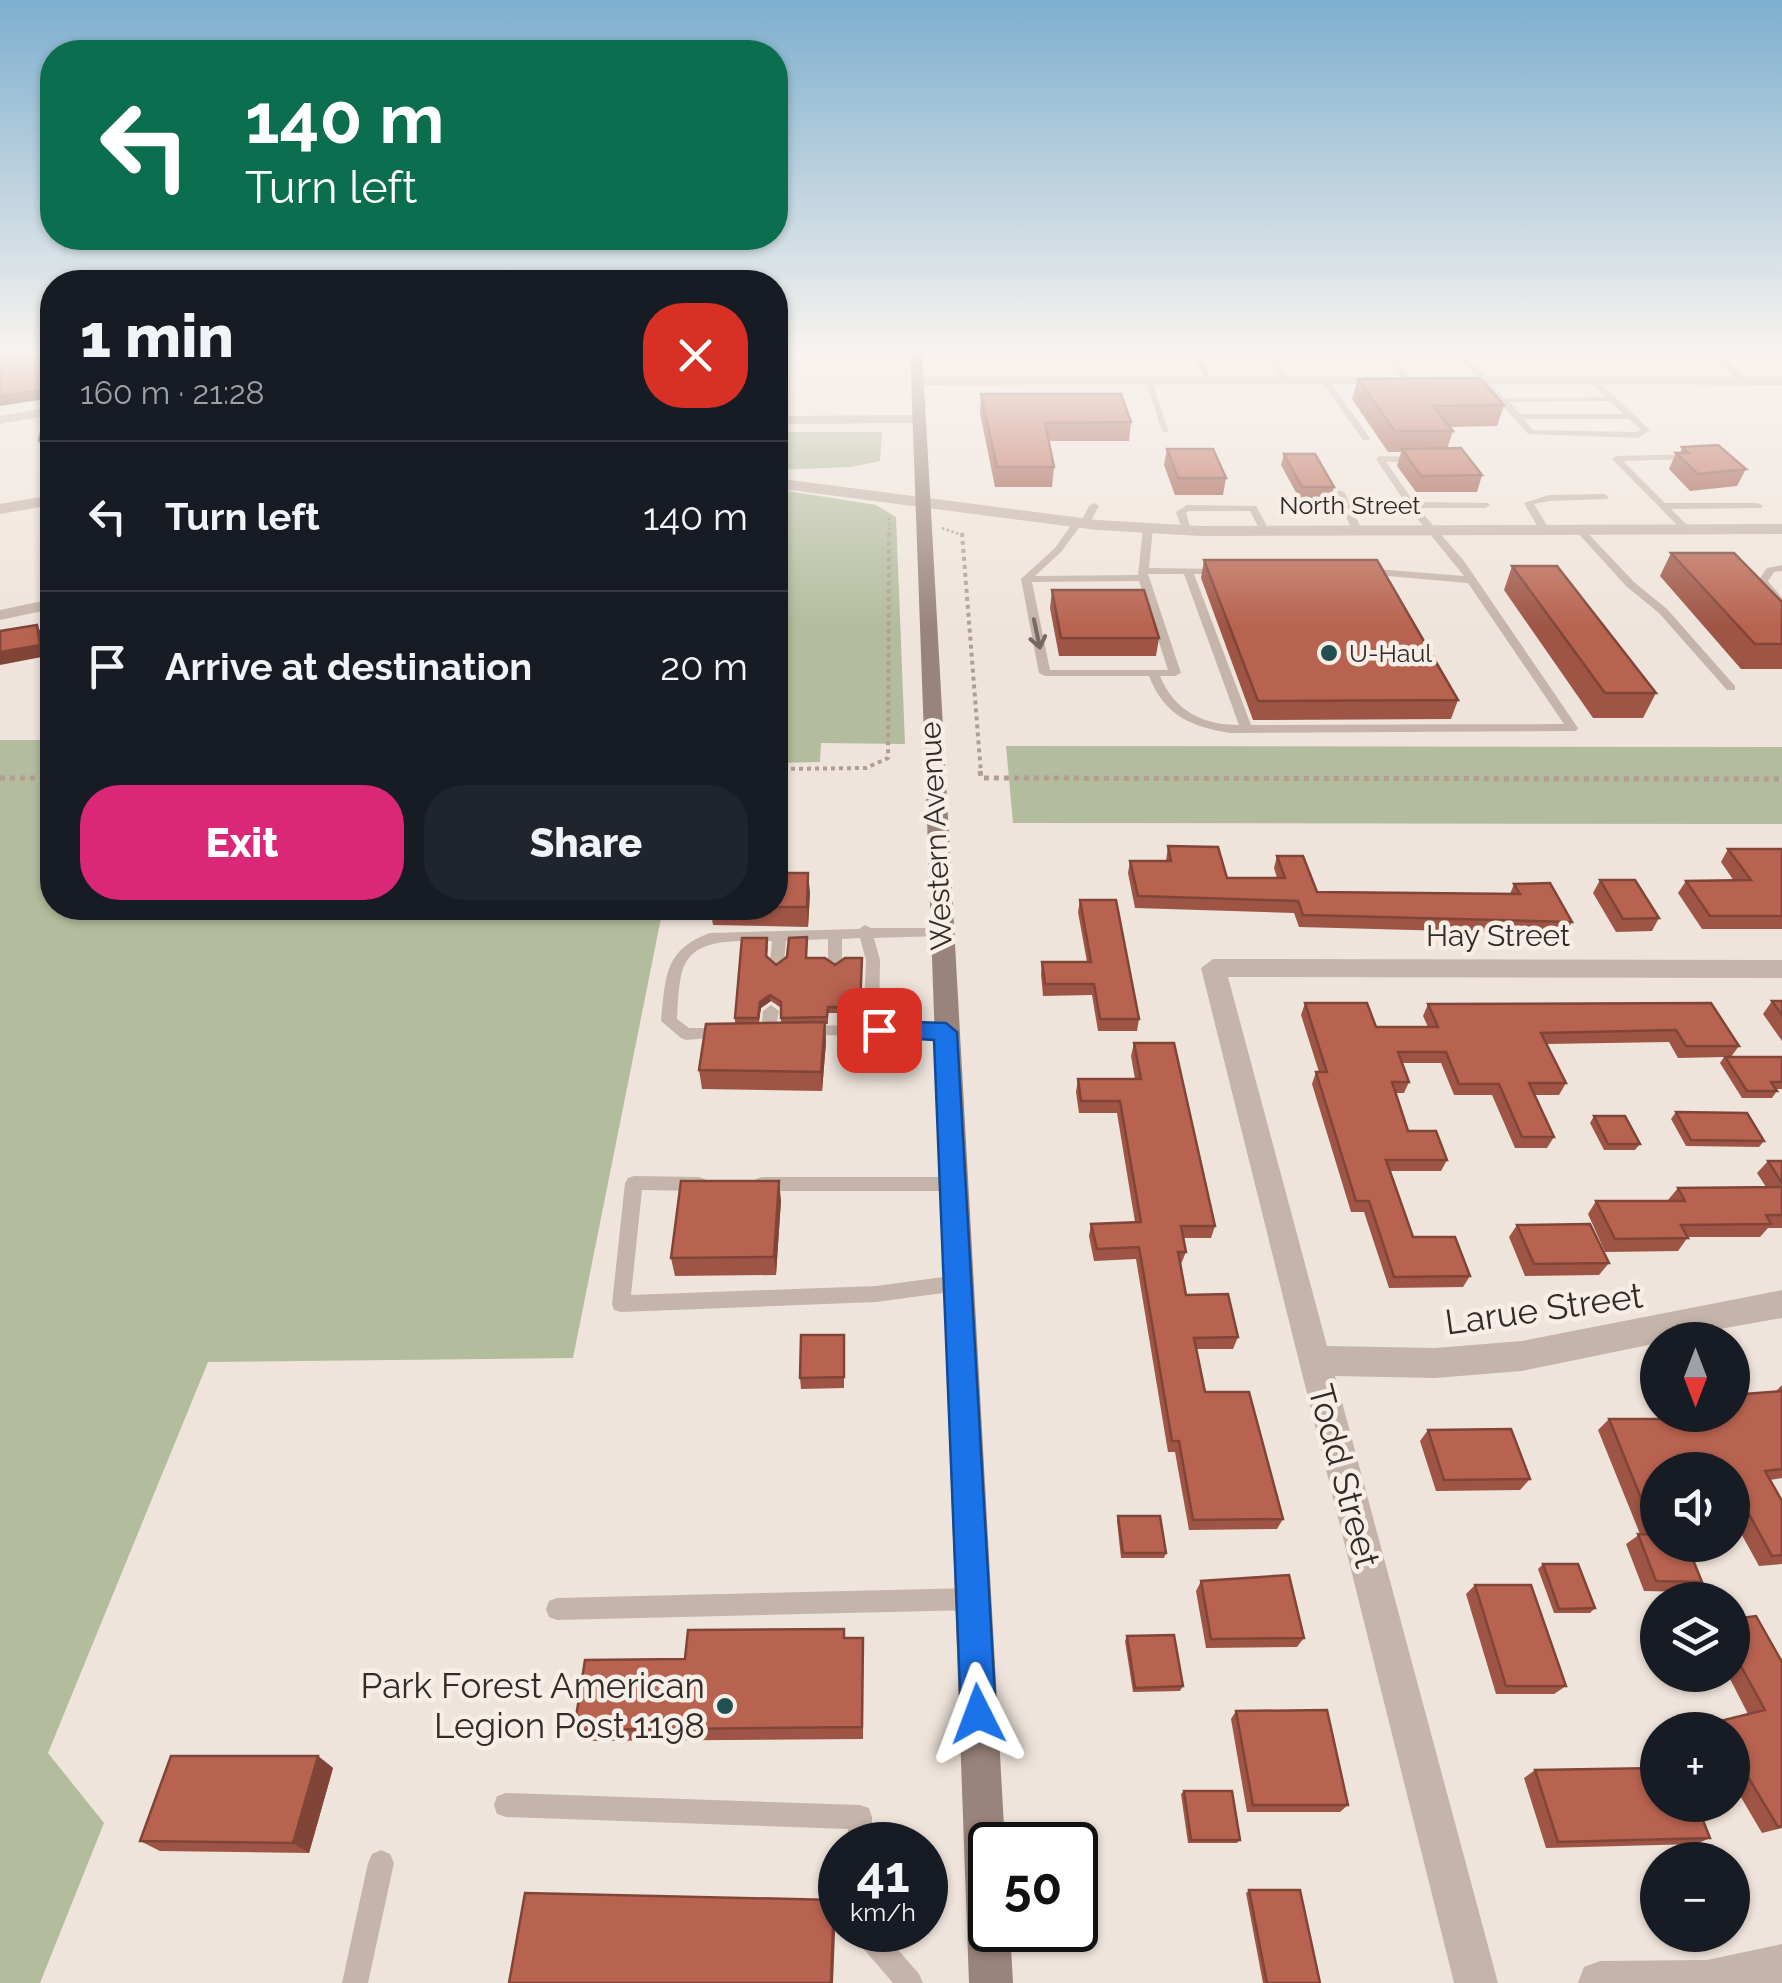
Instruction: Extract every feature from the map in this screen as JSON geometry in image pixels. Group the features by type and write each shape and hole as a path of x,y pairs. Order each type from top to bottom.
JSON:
{"main road":[{"name":"Western Avenue","path":"919,442 991,1983"}],"street":[{"name":"North Street","path":"788,482 1081,523 1186,530 1782,529"},
{"path":"0,509 40,502"},
{"path":"0,616 40,607"},
{"name":"Hay Street","path":"1213,968 1782,969"},
{"name":"Todd Street","path":"1213,968 1476,1983"},
{"name":"Larue Street","path":"1314,1361 1434,1363 1522,1356 1782,1304"},
{"path":"1600,1983 1707,1982 1782,1966"}],"lane":[{"path":"1686,529 1616,459 1706,456"},
{"path":"1153,673 1161,696 1185,718 1207,726 1572,728 1471,580 1380,458 1438,458"},
{"path":"1340,493 1357,530"},
{"path":"1544,530 1529,503 1549,498 1604,498"},
{"path":"1411,504 1485,505"},
{"path":"1026,579 1058,550 1094,506"},
{"path":"1664,506 1758,506"},
{"path":"1026,579 1045,674 1175,673 1143,574 1148,528"},
{"path":"1579,529 1663,610 1730,688"},
{"path":"1782,568 1771,570 1763,580 1782,604"},
{"path":"1188,571 1246,729"},
{"path":"1026,579 1243,571"},
{"path":"1354,571 1471,580"},
{"path":"941,931 865,930 835,938 710,938 686,947 678,958 669,1021 686,1034 946,1032"},
{"path":"865,930 873,960 871,1030"},
{"path":"777,962 778,938"},
{"path":"834,963 835,938"},
{"path":"769,1032 771,1011"},
{"path":"830,1030 831,1012"},
{"path":"714,1184 634,1184 621,1304 876,1294 958,1283"},
{"path":"734,1184 953,1184"},
{"path":"557,1609 973,1599"},
{"path":"506,1805 860,1817 860,1822"},
{"path":"355,1983 381,1863"},
{"path":"883,1952 910,1983"}],"path":[{"path":"788,769 866,768 888,758 889,516"},
{"path":"962,533 981,778 1782,778"},
{"path":"0,778 40,778"}],"green space":[{"path":"788,442 881,442 880,461 851,467 788,469"},
{"path":"788,491 876,505 896,517 905,744 821,743 820,762 788,763"},
{"path":"0,740 40,740 40,920 661,920 573,1358 208,1362 48,1753 104,1823 40,1983 0,1983"},
{"path":"1006,746 1782,747 1782,824 1013,823"}],"building":[{"path":"991,442 1049,442 1054,467 997,467"},
{"path":"1718,445 1746,469 1698,474 1676,453 1688,453 1682,447"},
{"path":"1461,448 1482,475 1421,476 1402,449"},
{"path":"1167,449 1213,449 1226,478 1178,478"},
{"path":"1284,454 1315,454 1334,487 1302,487"},
{"path":"1671,553 1734,553 1782,602 1782,644 1755,644"},
{"path":"1204,560 1377,560 1458,700 1258,701"},
{"path":"1512,566 1557,566 1656,693 1605,693"},
{"path":"1052,590 1144,590 1159,638 1061,638"},
{"path":"37,625 40,645 0,652 0,631"},
{"path":"1168,846 1218,847 1227,878 1285,878 1277,856 1303,856 1317,892 1520,894 1514,884 1550,883 1572,922 1303,915 1298,901 1138,896 1130,861 1171,861"},
{"path":"1728,849 1782,849 1782,916 1710,916 1686,881 1751,880"},
{"path":"788,873 808,873 807,907 788,907"},
{"path":"1600,880 1635,880 1659,918 1623,919"},
{"path":"1080,900 1116,900 1139,1019 1100,1019 1094,984 1045,984 1042,962 1091,962"},
{"path":"807,937 806,958 825,958 835,965 845,958 862,958 860,1007 828,1007 827,1017 781,1018 781,1002 770,995 760,1002 758,1018 735,1018 742,938 767,938 766,956 776,965 787,957 789,938"},
{"path":"1772,1001 1782,1001 1782,1015"},
{"path":"1305,1003 1367,1003 1376,1027 1438,1027 1428,1004 1711,1003 1739,1046 1686,1046 1676,1030 1541,1033 1566,1083 1529,1083 1554,1137 1522,1137 1499,1084 1459,1084 1446,1052 1398,1052 1409,1082 1392,1082 1408,1131 1436,1131 1447,1160 1386,1160 1413,1237 1455,1237 1470,1276 1394,1277 1369,1201 1356,1201 1316,1072 1327,1072"},
{"path":"825,1022 821,1072 699,1070 706,1024"},
{"path":"1134,1043 1174,1043 1215,1226 1181,1226 1186,1252 1178,1252 1186,1295 1228,1294 1238,1337 1194,1338 1205,1392 1249,1392 1283,1519 1193,1520 1179,1441 1172,1441 1139,1247 1097,1249 1091,1224 1141,1222 1120,1101 1081,1101 1078,1079 1141,1079"},
{"path":"1725,1057 1782,1057 1782,1082 1771,1082 1777,1091 1747,1091"},
{"path":"1676,1112 1747,1113 1764,1141 1691,1140"},
{"path":"1594,1116 1625,1116 1640,1144 1608,1144"},
{"path":"1768,1161 1782,1161 1782,1183"},
{"path":"681,1181 779,1181 774,1257 671,1258"},
{"path":"1782,1187 1782,1215 1766,1215 1771,1224 1681,1225 1688,1238 1615,1239 1596,1201 1685,1201 1678,1188"},
{"path":"1590,1224 1609,1263 1534,1264 1517,1225"},
{"path":"801,1335 844,1335 844,1377 800,1378"},
{"path":"1782,1391 1782,1469 1765,1471 1782,1501 1782,1555 1772,1556 1750,1516 1750,1452 1640,1452 1640,1496 1609,1419 1640,1419 1640,1432 1750,1432 1750,1394"},
{"path":"1511,1429 1530,1479 1444,1480 1428,1430"},
{"path":"1118,1516 1160,1516 1166,1553 1123,1553"},
{"path":"1649,1562 1694,1562 1702,1582 1656,1581"},
{"path":"1543,1564 1578,1564 1595,1608 1559,1609"},
{"path":"1289,1575 1304,1638 1211,1639 1201,1581"},
{"path":"1475,1585 1531,1585 1566,1686 1506,1686"},
{"path":"1756,1616 1782,1662 1782,1826 1778,1827 1750,1780 1750,1714 1765,1710 1750,1683 1750,1617"},
{"name":"Park Forest American Legion Post 1198","path":"844,1629 844,1638 863,1638 862,1727 574,1730 585,1660 685,1659 688,1630"},
{"path":"1174,1635 1183,1686 1135,1688 1127,1636"},
{"path":"1327,1710 1348,1805 1253,1805 1236,1711"},
{"path":"171,1756 318,1756 293,1843 140,1841"},
{"path":"1640,1768 1640,1822 1704,1822 1710,1838 1558,1842 1535,1770"},
{"path":"1184,1791 1232,1791 1240,1840 1191,1840"},
{"path":"1249,1890 1300,1890 1320,1983 1267,1983"},
{"path":"525,1893 818,1900 818,1952 832,1952 831,1983 509,1983"}],"place":[{"name":"U-Haul","path":"1329,653"},
{"name":"Park Forest American Legion Post 1198","path":"725,1706"}],"route":[{"path":"879,1030 946,1032 978,1714"}]}
